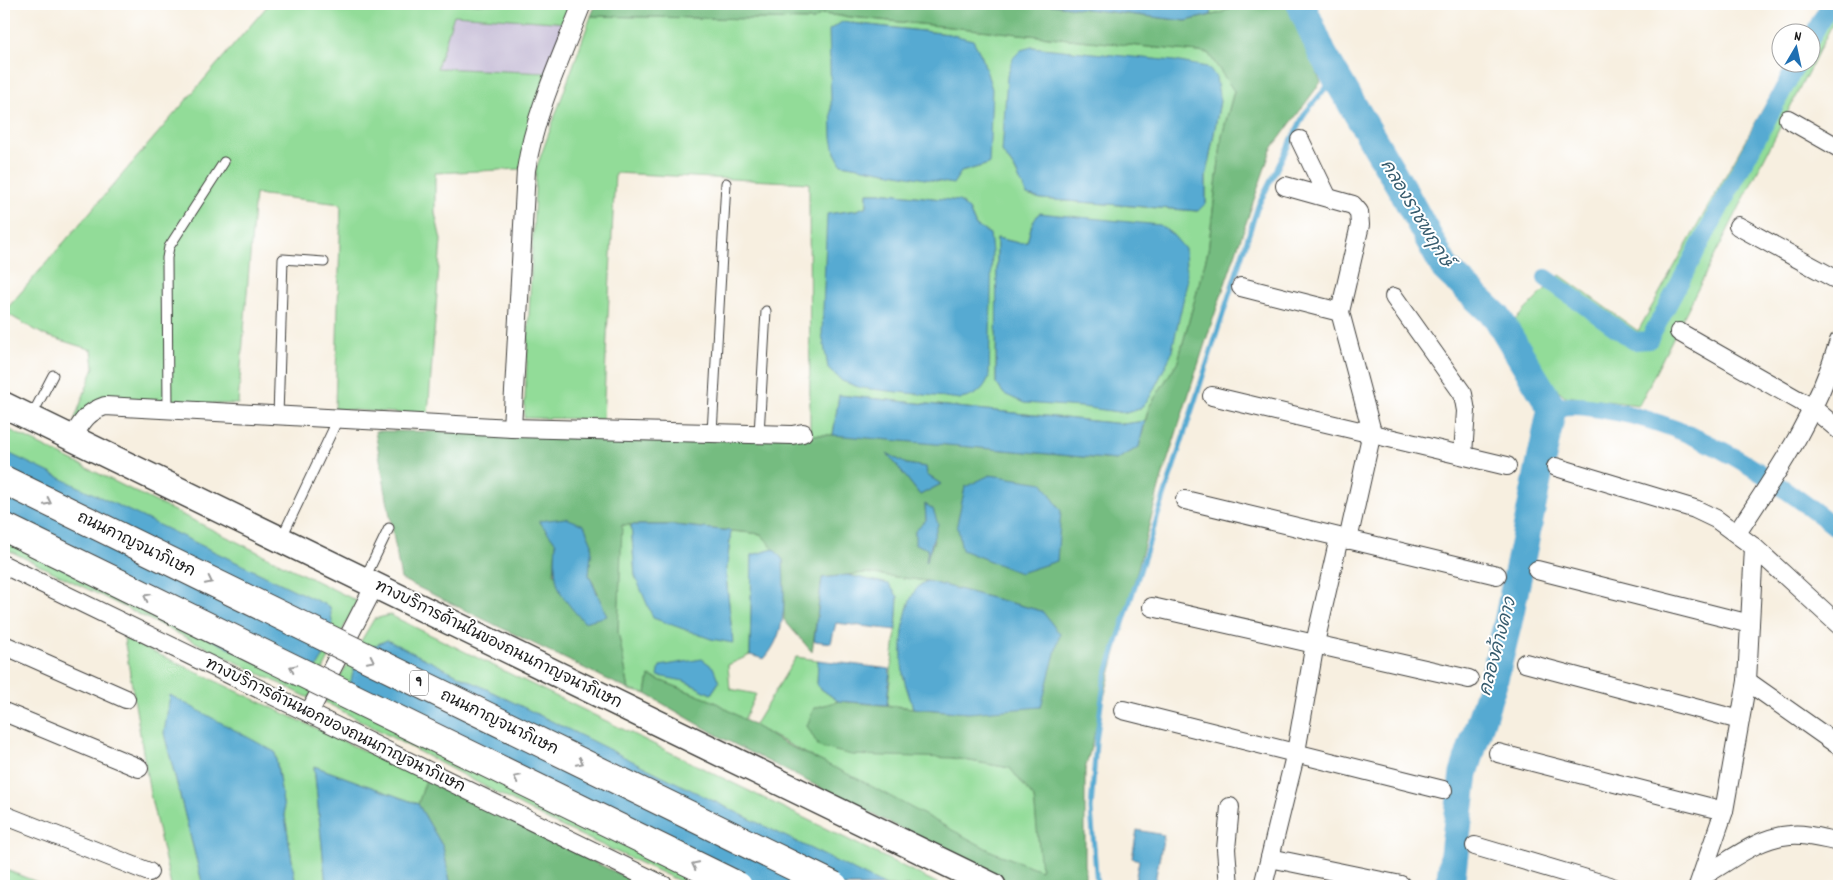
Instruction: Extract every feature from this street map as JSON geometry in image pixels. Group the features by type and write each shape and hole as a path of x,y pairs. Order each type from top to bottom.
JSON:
{"highway":[{"name":"ถนนกาญจนาภิเษก","path":"4,480 834,886"},
{"path":"4,527 738,886"}],"main road":[{"name":"ทางบริการด้านในของถนนกาญจนาภิเษก","path":"4,405 993,886"}],"street":[{"path":"512,428 526,170 530,144 539,113 582,4"},
{"path":"1788,119 1839,148"},
{"path":"1300,140 1327,196"},
{"path":"1263,886 1296,752 1315,643 1372,432 1340,312 1360,225 1359,212 1353,205 1327,196 1285,186"},
{"path":"1738,226 1839,281"},
{"path":"1241,287 1340,312"},
{"path":"1394,297 1463,394 1466,411 1464,454"},
{"path":"1679,332 1814,409 1839,430"},
{"path":"1737,533 1786,460 1814,409 1839,341"},
{"path":"1212,396 1372,432 1507,466"},
{"path":"72,438 85,417 94,410 105,406 512,428 759,434 803,433"},
{"path":"1556,467 1695,509 1716,518 1754,547 1839,625"},
{"path":"1184,500 1497,575"},
{"path":"1701,881 1724,811 1747,681 1754,547"},
{"name":"ทางบริการด้านนอกของถนนกาญจนาภิเษก","path":"4,565 665,886"},
{"path":"1537,570 1750,624"},
{"path":"309,714 370,582"},
{"path":"1152,607 1469,679"},
{"path":"4,645 126,699"},
{"path":"1524,663 1740,720"},
{"path":"1747,681 1839,746"},
{"path":"1123,710 1442,790"},
{"path":"4,712 139,768"},
{"path":"1498,753 1724,811"},
{"path":"1229,886 1226,849 1230,807"},
{"path":"4,814 149,872"},
{"path":"1701,881 1754,846 1775,837 1792,834 1839,842"},
{"path":"1475,846 1610,886"},
{"path":"1270,858 1400,885"}],"lane":[{"path":"168,410 167,258 169,247 224,162"},
{"path":"712,433 726,183"},
{"path":"278,416 284,259 324,262"},
{"path":"759,434 766,311"},
{"path":"30,418 53,375"},
{"path":"281,539 313,476 338,419"},
{"path":"370,582 389,528"}],"shaded area":[{"path":"454,15 568,23 548,73 436,68"}],"green space":[{"path":"269,4 575,4 568,23 454,15 437,68 548,73 521,169 435,173 435,213 441,240 428,415 335,409 341,204 255,194 238,404 91,403 74,421 94,367 92,350 44,335 4,312"},
{"path":"596,4 1044,4 1186,21 1221,13 1238,4 1286,4 1321,82 1271,150 1209,331 1160,484 1085,770 1085,886 1014,886 724,739 646,694 649,676 715,702 783,743 858,779 993,852 1041,870 1034,798 1010,768 953,758 852,755 819,747 807,726 814,708 838,701 968,713 1042,611 927,581 865,573 822,578 812,652 784,620 783,560 761,534 674,525 622,525 618,631 629,690 401,579 375,431 840,435 1116,460 1139,447 1149,407 1178,361 1208,251 1222,136 1234,91 1208,53 821,14 814,20 591,16","holes":["888,454 906,464 926,467 927,475 941,484 920,495","925,504 934,541 927,558 928,548 916,544 915,531 926,520","540,522 592,544 589,575 598,593 554,574 556,543"]},
{"path":"1213,4 1238,4 1221,13 1211,15"},
{"path":"1822,4 1839,4 1839,11 1820,48 1820,22 1812,22"},
{"path":"820,14 1208,53 1234,90 1222,136 1208,251 1178,361 1149,407 1145,421 1123,424 839,395 833,435 810,435 809,183 615,173 603,419 524,418 536,169 591,16 814,20","holes":["842,22 949,34 989,164 961,172 862,167 841,164","1032,47 1104,55 1220,101 1206,177 1206,203 1197,211 1041,199 1027,195 1014,168 1002,152","867,193 888,193 959,201 969,210 976,226 990,234 828,214 857,210 867,206","1032,224 1126,413 1004,394 996,383 997,238 1019,243 1027,242"]},
{"path":"1784,72 1808,72 1639,405 1565,396 1535,370 1510,325 1560,275 1638,331"},
{"path":"4,427 357,601 309,698 4,548"},
{"path":"621,525 631,525 635,576 733,642 726,576 731,531 761,534 774,549 752,555 750,655 728,665 730,689 756,694 744,720 715,702 649,676 646,694 629,690 618,631","holes":["684,681 719,682 711,694"]},
{"path":"865,573 927,581 921,584 903,676 913,708 887,705 898,597 889,584 847,575"},
{"path":"390,615 943,886 690,886 552,822 325,702 374,619"},
{"path":"124,638 426,780 418,804 314,766 326,886 296,886 275,752 164,733 203,886 171,886 150,794"},
{"path":"796,657 818,660 817,686 838,701 814,709 807,726 953,758 1010,768 1034,798 1042,871 993,852 754,726"},
{"path":"426,780 644,886 451,886 443,847 418,804"},
{"path":"4,869 47,886 4,886"}],"water":[{"path":"1045,4 1213,4 1211,15 1186,21"},
{"path":"842,22 949,34 973,40 982,57 992,89 989,164 961,172 953,184 841,164 835,153 832,138 829,30"},
{"path":"1032,47 1174,61 1207,67 1216,77 1220,101 1206,177 1206,203 1198,211 1041,199 1027,195 1014,168 1002,152 1007,76 1013,58 1021,50"},
{"path":"867,193 888,193 959,201 969,210 976,226 990,234 992,252 989,377 984,386 975,394 961,399 861,388 842,381 828,368 822,334 827,214 857,210 867,206"},
{"path":"1039,213 1160,225 1173,235 1185,249 1187,283 1171,355 1150,397 1140,409 1126,413 1081,407 1024,403 1004,394 996,383 997,238 1019,243 1027,242 1032,224"},
{"path":"839,395 1123,424 1145,421 1139,447 1116,460 833,435"},
{"path":"4,451 330,607 333,628 323,657 306,685 4,540"},
{"path":"887,453 906,464 926,467 927,475 941,484 920,495"},
{"path":"990,475 1043,483 1061,511 1057,561 1020,573 962,550 957,524 965,487"},
{"path":"925,504 933,509 938,524 926,562 928,549 915,544 915,531 926,520"},
{"path":"566,518 584,525 592,544 589,575 607,616 584,622 567,603 558,587 555,568 556,543 539,521"},
{"path":"631,525 674,525 731,531 726,576 733,643 711,639 653,618 635,576"},
{"path":"774,549 783,560 783,612 778,637 764,659 750,655 752,555"},
{"path":"847,575 889,584 898,597 896,630 836,623 831,643 814,641 822,578"},
{"path":"927,581 1042,611 1060,634 1041,707 968,713 913,708 903,674 902,637 907,609 912,597 918,587"},
{"path":"387,640 886,886 716,886 346,702 354,668 369,648"},
{"path":"702,659 713,667 719,682 711,694 684,681 658,676 660,666"},
{"path":"818,660 890,669 887,705 838,701 817,686"},
{"path":"170,695 275,752 296,886 203,886 164,733"},
{"path":"314,766 418,804 443,847 451,886 326,886"},
{"path":"1137,830 1164,835 1154,886 1134,886 1139,860 1132,858"}],"waterway":[{"name":"คลองค้างคาว","path":"1301,4 1322,53 1403,191 1445,268 1497,317 1552,408 1508,622 1494,679 1464,773 1450,886"},
{"path":"1820,22 1830,4"},
{"path":"1546,278 1634,341 1649,340 1793,72"},
{"path":"1097,886 1091,809 1096,742 1104,682 1258,206 1305,113 1335,77"},
{"path":"1552,408 1576,406 1600,409 1648,420 1678,430 1735,457 1761,473 1839,530"}],"water label":[{"name":"คลองราชพฤกษ์","path":"1415,214"}]}
